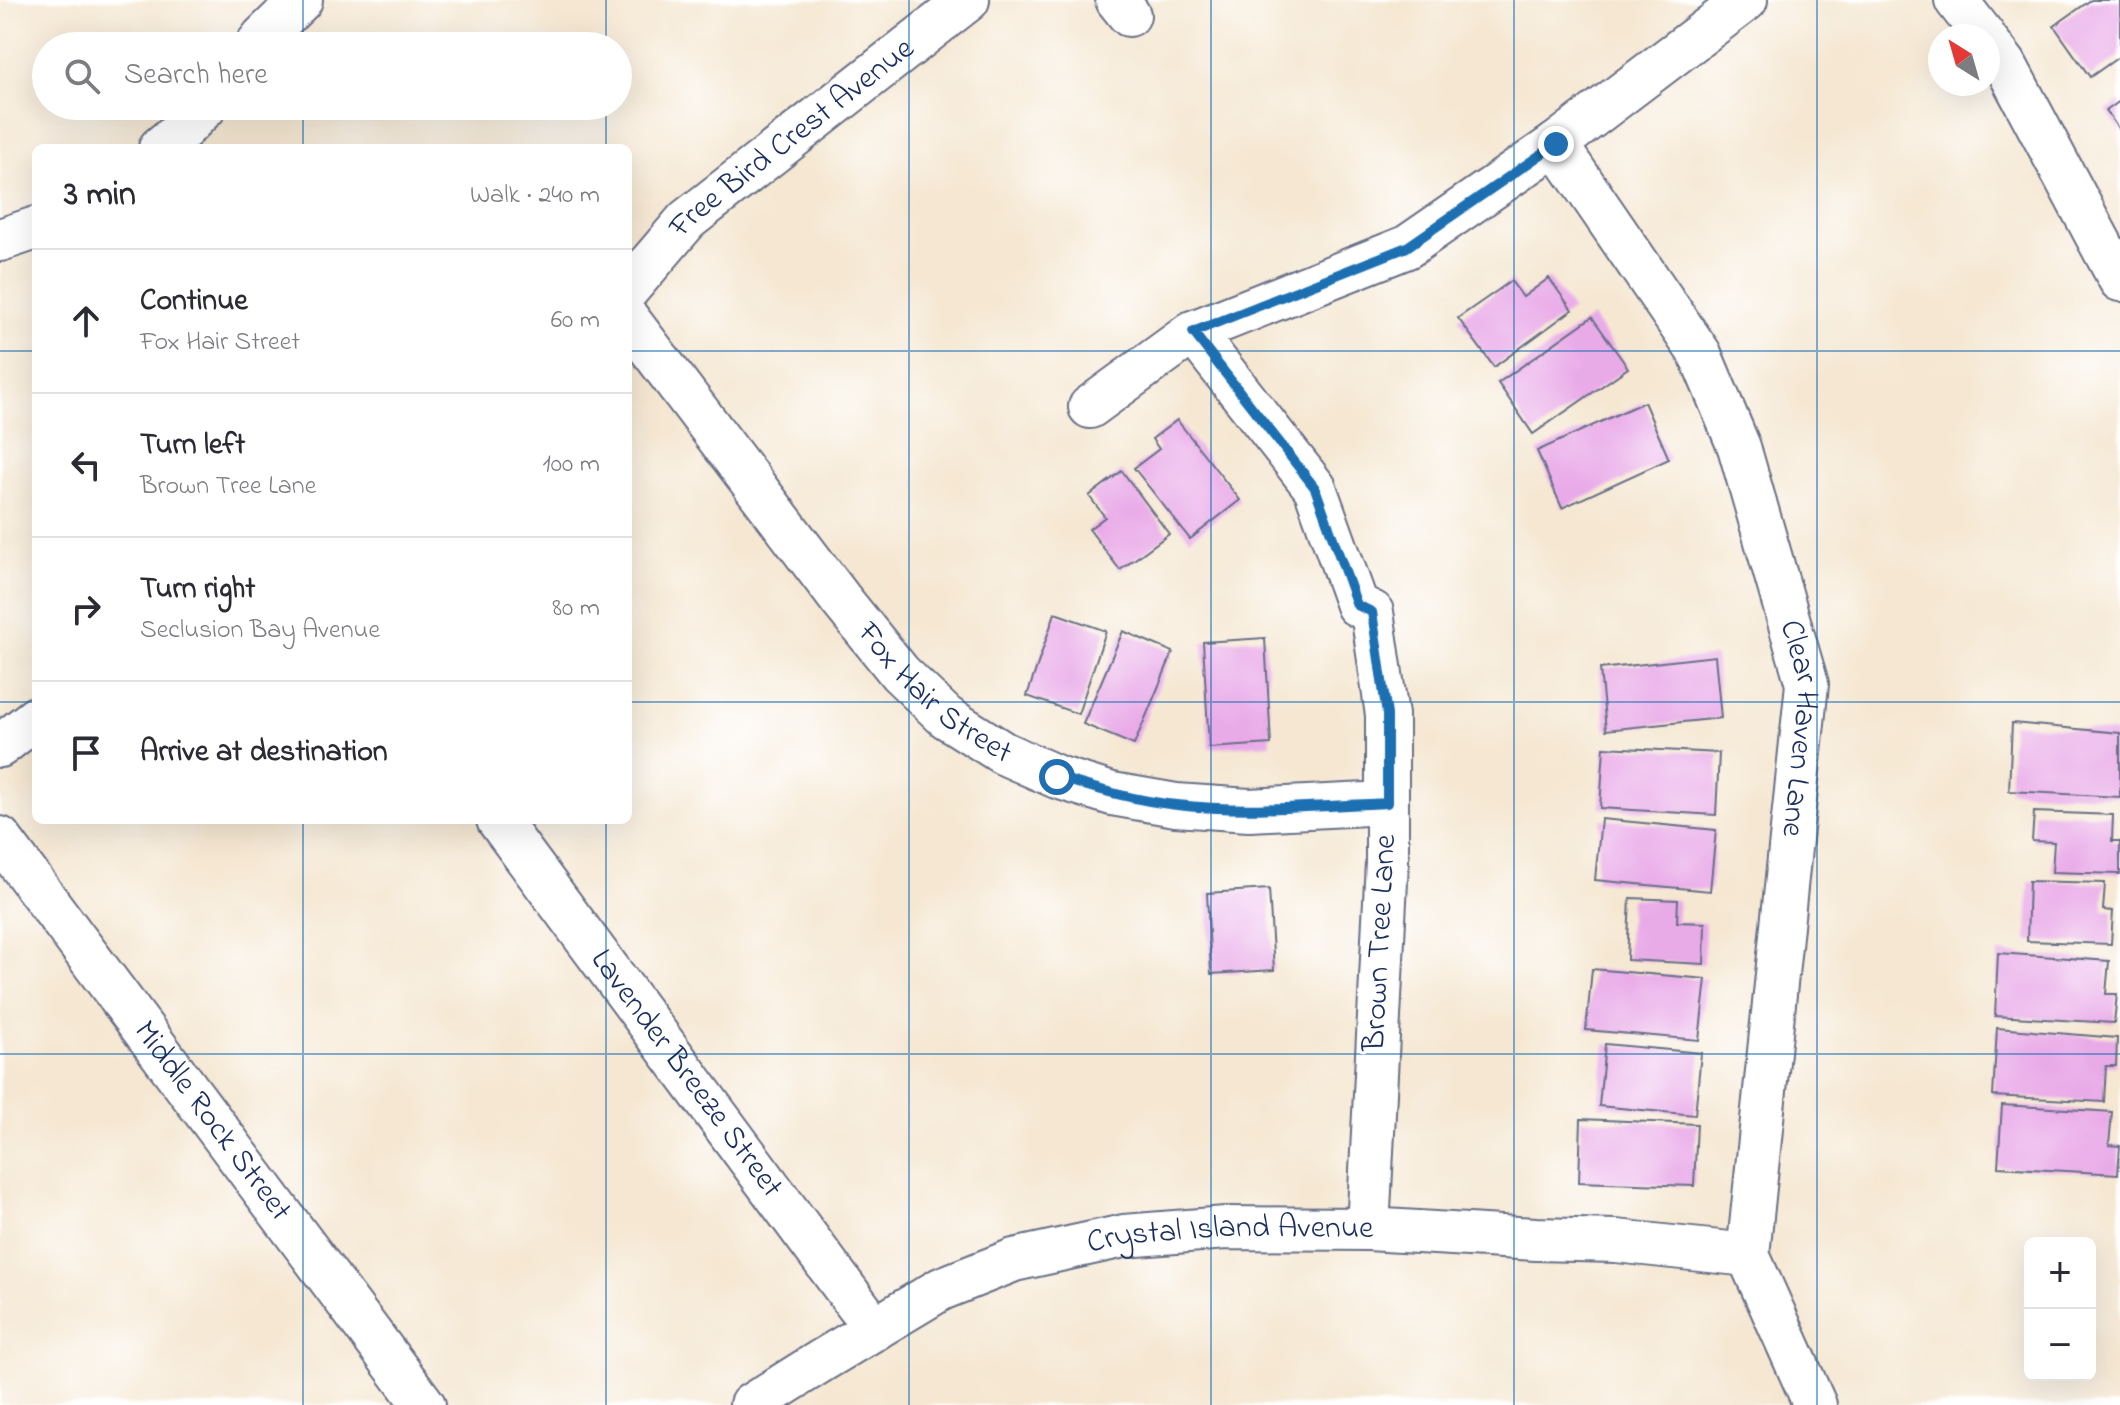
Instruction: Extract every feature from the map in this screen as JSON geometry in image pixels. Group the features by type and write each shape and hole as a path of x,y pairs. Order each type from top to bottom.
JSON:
{"street":[{"path":"268,32 301,0"},
{"name":"Free Bird Crest Avenue","path":"632,284 687,220 968,0"},
{"path":"1090,407 1193,332 1407,247 1556,144 1746,0"},
{"path":"1956,0 1975,24"},
{"path":"2000,58 2120,280"},
{"path":"165,144 192,120"},
{"name":"Clear Haven Lane","path":"1556,144 1700,354 1739,447 1807,684 1748,1255 1815,1405"},
{"path":"0,240 32,229"},
{"name":"Fox Hair Street","path":"632,324 900,673 946,717 991,746 1057,777 1112,794 1176,805 1249,810 1387,803"},
{"name":"Brown Tree Lane","path":"1193,332 1315,488 1357,605 1372,612 1387,715 1387,862 1368,1229"},
{"path":"0,746 32,721"},
{"name":"Lavender Breeze Street","path":"501,824 875,1329"},
{"name":"Middle Rock Street","path":"0,838 424,1405"},
{"name":"Crystal Island Avenue","path":"751,1405 941,1289 1014,1260 1124,1236 1226,1228 1368,1229 1616,1241 1748,1255"}],"building":[{"path":"2091,0 2120,0 2120,56 2090,77 2054,26"},
{"path":"2120,101 2120,131 2106,111"},
{"path":"1549,278 1572,310 1494,367 1458,318 1511,281 1523,297"},
{"path":"1592,317 1628,368 1533,434 1498,383"},
{"path":"1644,402 1669,459 1562,508 1537,451"},
{"path":"1177,420 1240,500 1190,539 1134,468 1159,449 1152,439"},
{"path":"1122,471 1169,534 1120,570 1089,529 1105,517 1089,496"},
{"path":"1055,613 1106,631 1078,714 1027,696"},
{"path":"1123,631 1173,652 1134,745 1083,724"},
{"path":"1265,638 1271,744 1209,748 1203,642"},
{"path":"1715,656 1721,718 1606,730 1600,669"},
{"path":"2012,723 2120,733 2120,797 2009,791"},
{"path":"1604,747 1719,753 1716,815 1600,808"},
{"path":"2034,812 2113,815 2112,841 2120,841 2120,874 2052,872 2054,842 2032,841"},
{"path":"1601,819 1716,830 1710,891 1595,880"},
{"path":"2029,881 2105,883 2103,910 2113,911 2111,944 2027,941"},
{"path":"1269,889 1274,970 1211,974 1207,893"},
{"path":"1630,898 1678,900 1677,922 1705,923 1704,964 1627,960"},
{"path":"1998,953 2109,961 2106,994 2117,994 2114,1023 1995,1016"},
{"path":"1592,969 1706,979 1699,1040 1586,1030"},
{"path":"1997,1028 2117,1038 2116,1066 2106,1066 2104,1102 1993,1096"},
{"path":"1605,1044 1701,1053 1695,1115 1599,1106"},
{"path":"2002,1105 2112,1112 2109,1145 2120,1146 2118,1174 1998,1167"},
{"path":"1581,1119 1697,1124 1694,1186 1579,1182"}],"route":[{"path":"1057,777 1112,794 1176,805 1249,810 1387,803 1387,715 1372,612 1357,605 1315,488 1193,332 1407,247 1556,144"}]}
